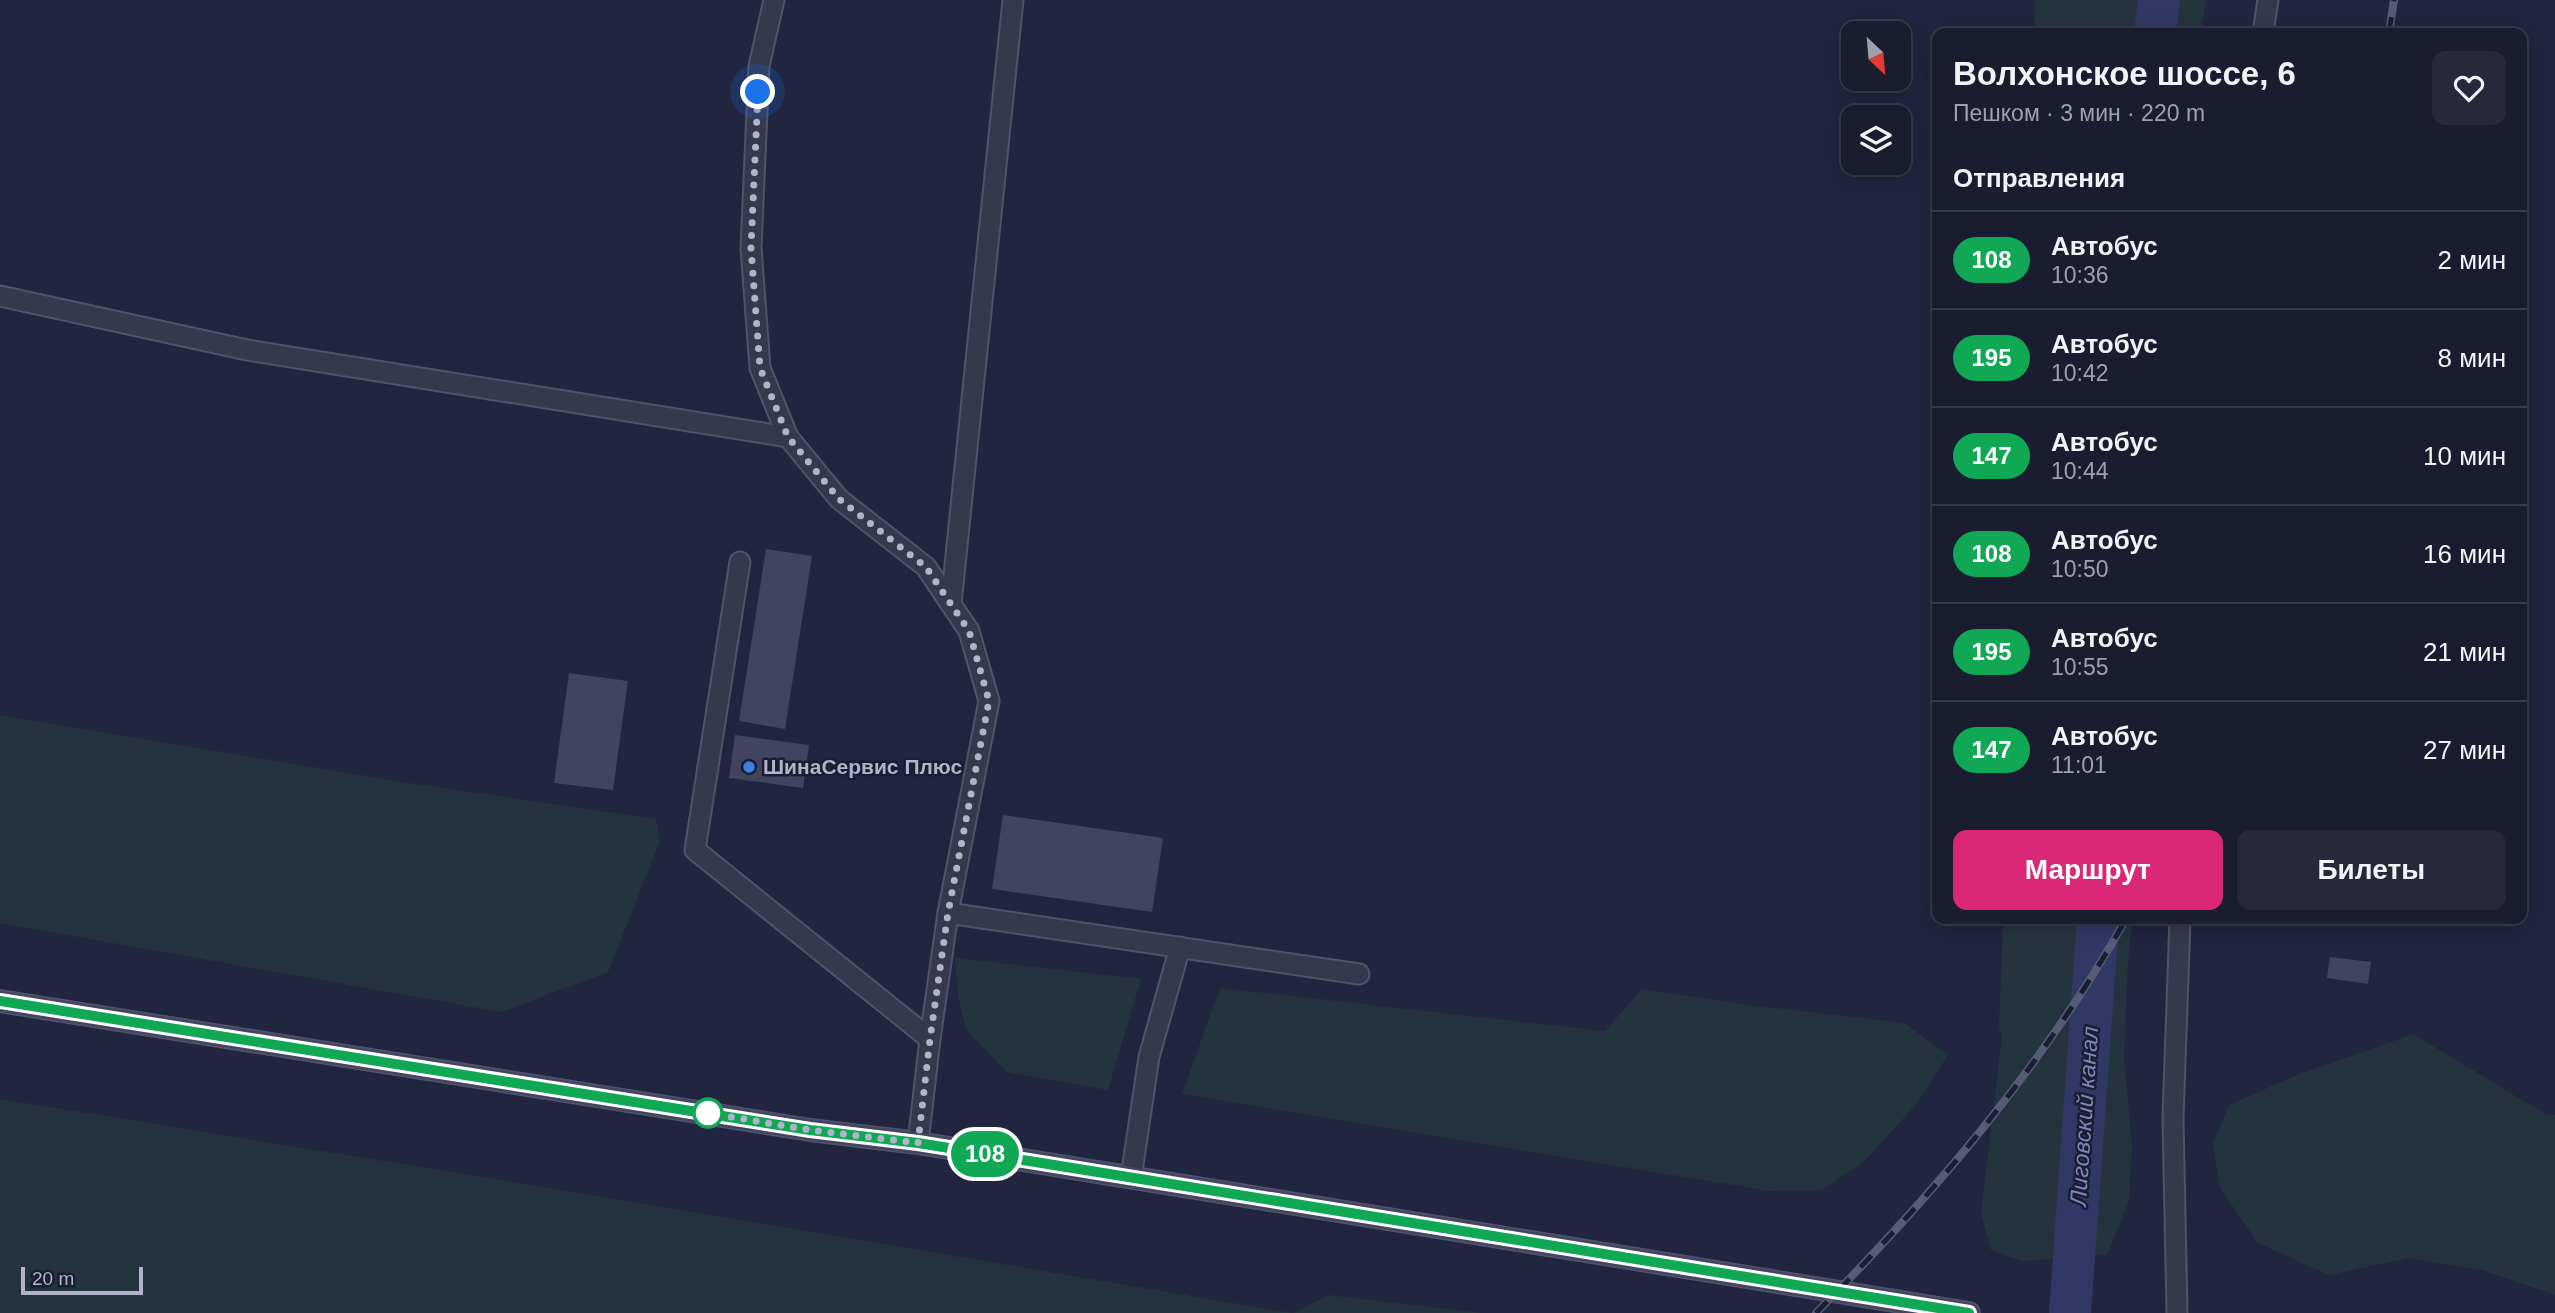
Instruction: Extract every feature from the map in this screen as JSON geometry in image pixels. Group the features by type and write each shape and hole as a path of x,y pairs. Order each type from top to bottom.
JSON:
{"main road":[{"path":"0,1001 810,1130 918,1143 1969,1313"}],"lane":[{"path":"774,0 759,66 751,248 760,368 788,437 839,499 926,567 969,631 989,701 948,913 918,1143"},
{"path":"951,604 1013,0"},
{"path":"2264,28 2268,0"},
{"path":"0,296 247,351 788,437"},
{"path":"740,562 695,850 930,1039"},
{"path":"948,913 1359,974"},
{"path":"2177,1313 2173,1118 2180,924"},
{"path":"1131,1178 1149,1057 1180,947"}],"shaded area":[{"path":"2035,0 2206,0 2202,28 2034,28"},
{"path":"0,715 415,784 656,819 660,841 608,972 501,1012 0,923"},
{"path":"2003,924 2132,924 2124,1060 2132,1146 2129,1201 2107,1255 2022,1261 1991,1250 1981,1213 2002,1037 1999,1027"},
{"path":"955,958 1141,979 1108,1090 1007,1072 966,1030 958,997"},
{"path":"1220,988 1605,1031 1642,989 1904,1023 1948,1055 1918,1102 1865,1161 1822,1190 1770,1191 1182,1094"},
{"path":"2413,1034 2547,1115 2555,1115 2555,1295 2482,1270 2409,1258 2329,1275 2258,1243 2220,1188 2213,1144 2229,1105 2295,1076"},
{"path":"0,1099 489,1178 1293,1313 0,1313"},
{"path":"1328,1295 1483,1313 1294,1313"}],"building":[{"path":"766,549 812,556 785,729 739,721"},
{"path":"569,673 628,681 613,790 554,783"},
{"path":"735,735 809,745 803,788 729,778"},
{"path":"1003,815 1163,838 1152,912 992,889"},
{"path":"2330,957 2371,962 2368,984 2327,978"}],"waterway":[{"name":"Лиговский канал","path":"2156,28 2159,0"},
{"name":"Лиговский канал","path":"2070,1313 2098,924"}],"railway":[{"path":"2390,28 2394,0"},
{"path":"1816,1313 1903,1222 1984,1126 2060,1025 2123,924"}],"bus line":[{"name":"108","path":"0,1001 810,1130 918,1143 1969,1313"}],"place":[{"name":"ШинаСервис Плюс","path":"749,767"}],"route":[{"path":"708,1113 701,1112 851,1136 918,1143 948,913 989,701 969,631 926,567 839,499 788,437 760,368 751,248 758,92"}]}
